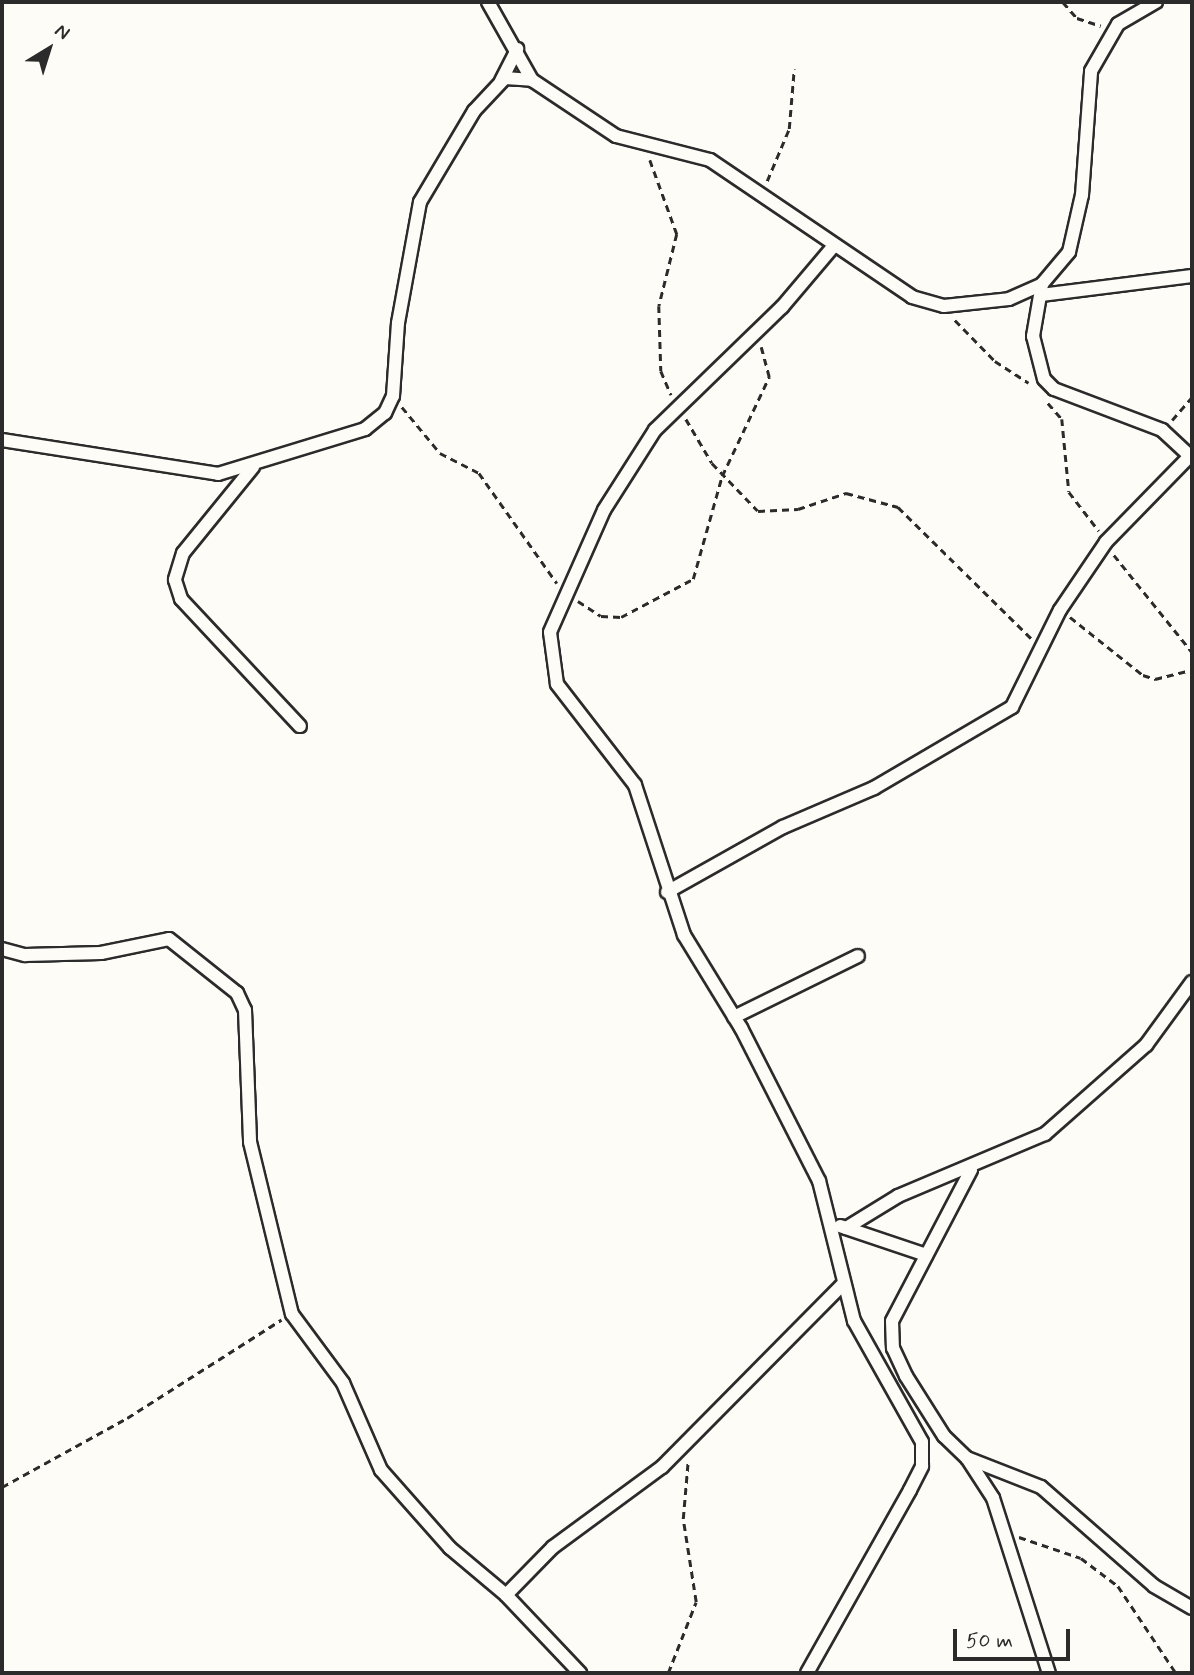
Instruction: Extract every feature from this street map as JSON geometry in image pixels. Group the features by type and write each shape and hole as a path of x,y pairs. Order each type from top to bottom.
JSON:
{"street":[{"path":"488,2 517,49 531,80 616,136 648,147 710,160 771,201 832,248 912,297 944,306 1009,299 1042,290 1192,276"},
{"path":"667,892 985,725 1026,687 1040,645 1106,542 1191,456 1162,430 1054,389 1044,379 1033,336 1042,290 1069,252 1076,231 1091,71 1118,24 1156,2"},
{"path":"2,440 199,472 253,467 365,429 385,412 393,396 398,323 420,202 474,111 501,81 517,49"},
{"path":"501,81 531,80"},
{"path":"807,1673 922,1466 918,1427 872,1355 842,1285 840,1225 734,1017 684,935 667,892 635,785 557,684 550,632 564,590 604,510 677,403 755,335 832,248"},
{"path":"253,467 183,553 175,580 181,599 300,726"},
{"path":"2,948 25,955 92,954 169,939 236,993 244,1010 250,1142 292,1314 343,1382 381,1470 473,1570 506,1595 580,1673"},
{"path":"734,1017 858,956"},
{"path":"840,1225 898,1196 971,1170 1045,1135 1088,1102 1146,1045 1192,982"},
{"path":"971,1170 901,1296 893,1348 944,1436 967,1458 1006,1533 1049,1673"},
{"path":"840,1225 926,1255"},
{"path":"506,1595 553,1547 691,1440 842,1285"},
{"path":"967,1458 1050,1492 1137,1572 1192,1608"}],"path":[{"path":"1062,2 1077,18 1118,24"},
{"path":"771,201 768,170 789,129 794,69"},
{"path":"648,147 677,233 659,306 661,370 677,403 722,476 758,511 798,509 846,494 898,507 938,541 992,606 1040,645"},
{"path":"944,306 1062,419 1069,492 1192,652"},
{"path":"393,396 428,442 479,473 564,590 601,616 621,617 693,579 722,476 769,377 755,335"},
{"path":"1162,430 1192,397"},
{"path":"1060,610 1143,675 1155,679 1192,670"},
{"path":"2,1487 292,1314"},
{"path":"668,1673 696,1602 683,1519 691,1440"},
{"path":"1006,1533 1081,1558 1118,1586 1176,1673"}]}
